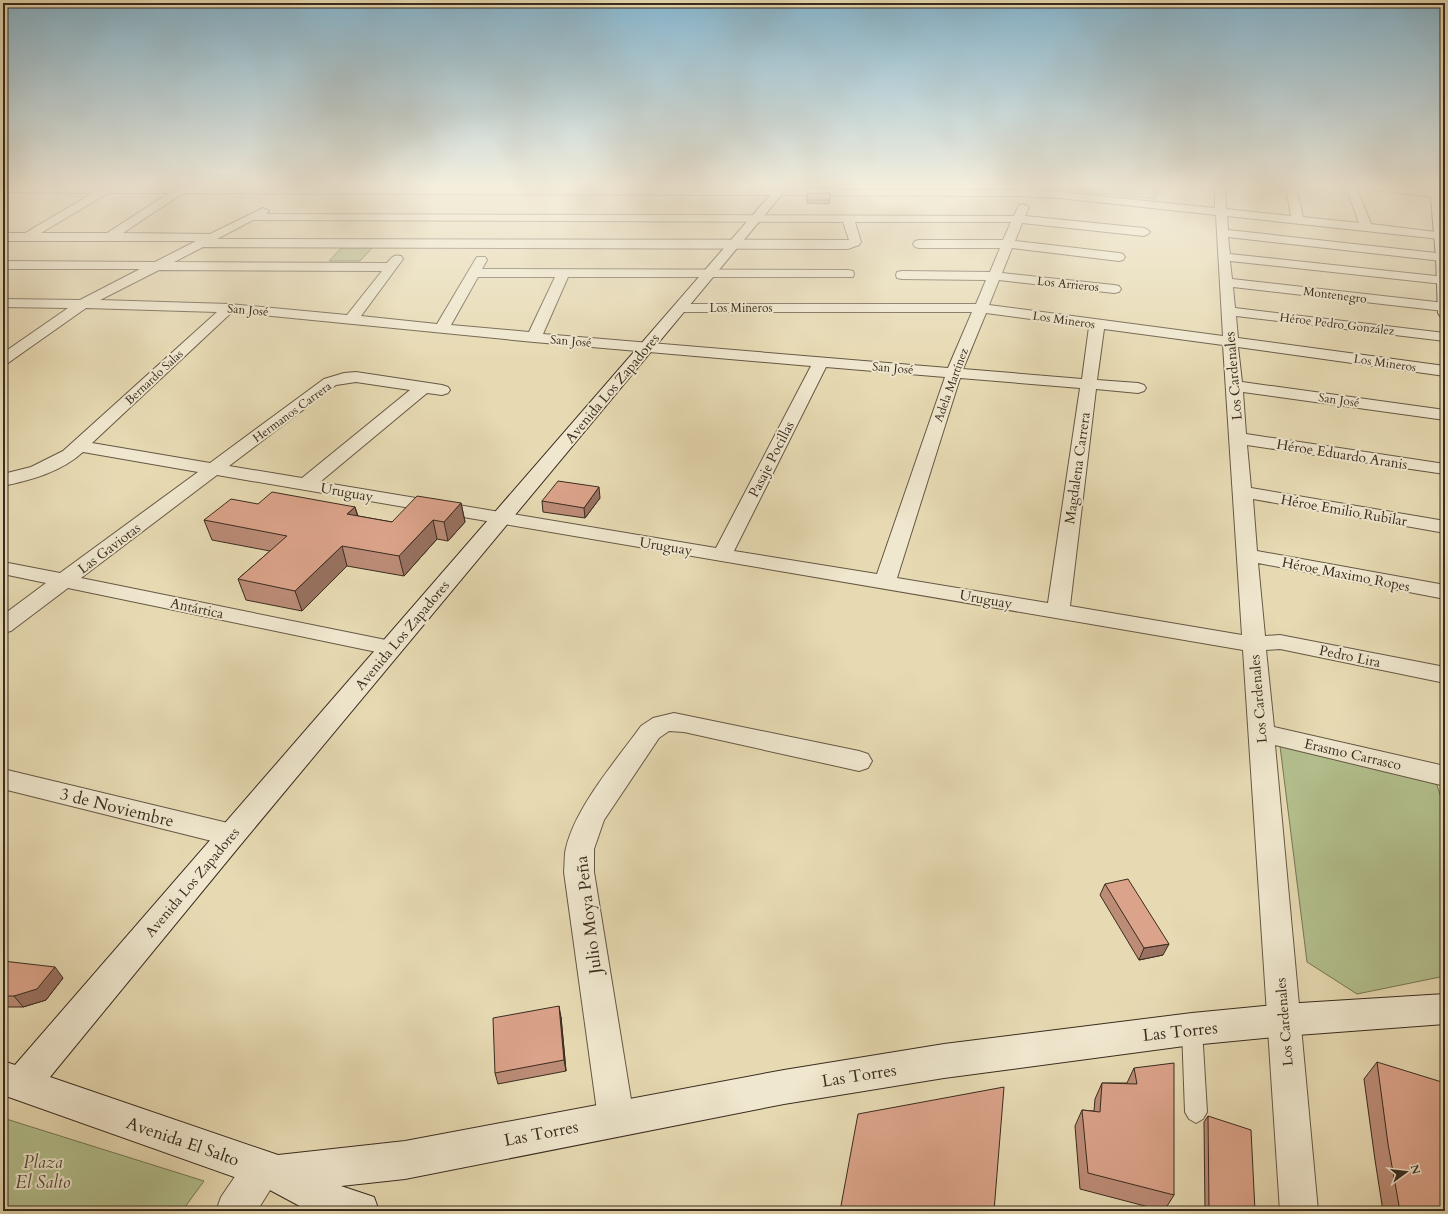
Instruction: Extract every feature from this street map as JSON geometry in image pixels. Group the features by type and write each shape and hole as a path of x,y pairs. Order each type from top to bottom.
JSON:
{"street":[{"path":"3,360 83,304 199,244"},
{"path":"306,244 734,245 854,244"},
{"path":"351,320 409,244"},
{"path":"441,329 491,244"},
{"path":"919,244 1007,244 1119,257"},
{"name":"Adela Martínez","path":"885,582 954,374 1007,244"},
{"name":"Los Cardenales","path":"1223,244 1299,1211"},
{"path":"1269,244 1444,280"},
{"path":"1314,244 1442,257"},
{"path":"1441,244 1444,280 1444,310"},
{"name":"Avenida Los Zapadores","path":"13,1081 232,835 734,245"},
{"path":"3,265 391,267"},
{"path":"474,273 848,274"},
{"path":"534,338 562,273"},
{"path":"818,274 823,298"},
{"name":"Los Arrieros","path":"902,275 994,276 1114,289"},
{"name":"Montenegro","path":"1226,282 1444,310"},
{"name":"Los Mineros","path":"680,308 823,298 981,308 1445,371"},
{"name":"San José","path":"3,303 229,308 646,348 1138,388"},
{"name":"Bernardo Salas","path":"3,480 45,468 62,459 79,446 229,308"},
{"name":"Héroe Pedro González","path":"1228,311 1445,337"},
{"name":"Magdalena Carrera","path":"1058,611 1097,324"},
{"name":"Pasaje Pocillas","path":"722,555 821,362"},
{"name":"Hermanos Carrera","path":"214,470 324,387 337,380 356,377 442,390"},
{"name":"San José","path":"1234,386 1445,415"},
{"path":"305,485 424,387"},
{"name":"Héroe Eduardo Aranis","path":"1238,438 1445,469"},
{"name":"Uruguay","path":"79,446 214,470 1254,644"},
{"name":"Las Gaviotas","path":"3,626 66,581 214,470"},
{"name":"Héroe Emilio Rubilar","path":"1242,492 1445,527"},
{"name":"Héroe Maximo Ropes","path":"1247,555 1445,592"},
{"name":"Antártica","path":"3,568 391,648"},
{"name":"Pedro Lira","path":"1254,644 1280,642 1445,676"},
{"name":"Julio Moya Peña","path":"616,1118 579,872 580,849 592,816 650,732 655,727 663,723 684,723 859,761"},
{"name":"Erasmo Carrasco","path":"1261,733 1445,776"},
{"name":"3 de Noviembre","path":"3,779 232,835"},
{"name":"Las Torres","path":"270,1172 405,1160 616,1118 784,1087 944,1061 1101,1040 1284,1020 1445,1009"},
{"name":"Avenida El Salto","path":"13,1081 270,1172 309,1192 343,1206 360,1211"},
{"path":"235,1211 270,1172"}],"lane":[{"path":"1192,1030 1196,1112"}],"green space":[{"path":"341,248 372,248 360,261 329,261"},
{"path":"1280,746 1435,779 1445,810 1445,976 1357,994 1307,962"},
{"name":"Plaza El Salto","path":"3,1118 204,1181 182,1211 3,1211"}],"building":[{"path":"558,481 599,487 584,508 542,501"},
{"path":"272,492 355,507 347,514 392,522 417,496 461,503 444,522 433,520 399,556 342,546 295,591 238,579 287,536 204,520 231,499 258,504"},
{"path":"1128,879 1169,944 1144,948 1105,884"},
{"path":"3,961 55,967 37,989 14,996 3,996"},
{"path":"559,1006 564,1060 495,1073 493,1018"},
{"path":"1377,1062 1445,1083 1445,1211 1400,1211 1388,1144"},
{"path":"1174,1063 1174,1195 1088,1173 1082,1110 1100,1112 1102,1083 1137,1084 1134,1068"},
{"path":"1004,1087 994,1211 840,1211 858,1114"},
{"path":"1208,1116 1251,1130 1255,1211 1209,1211"}]}
